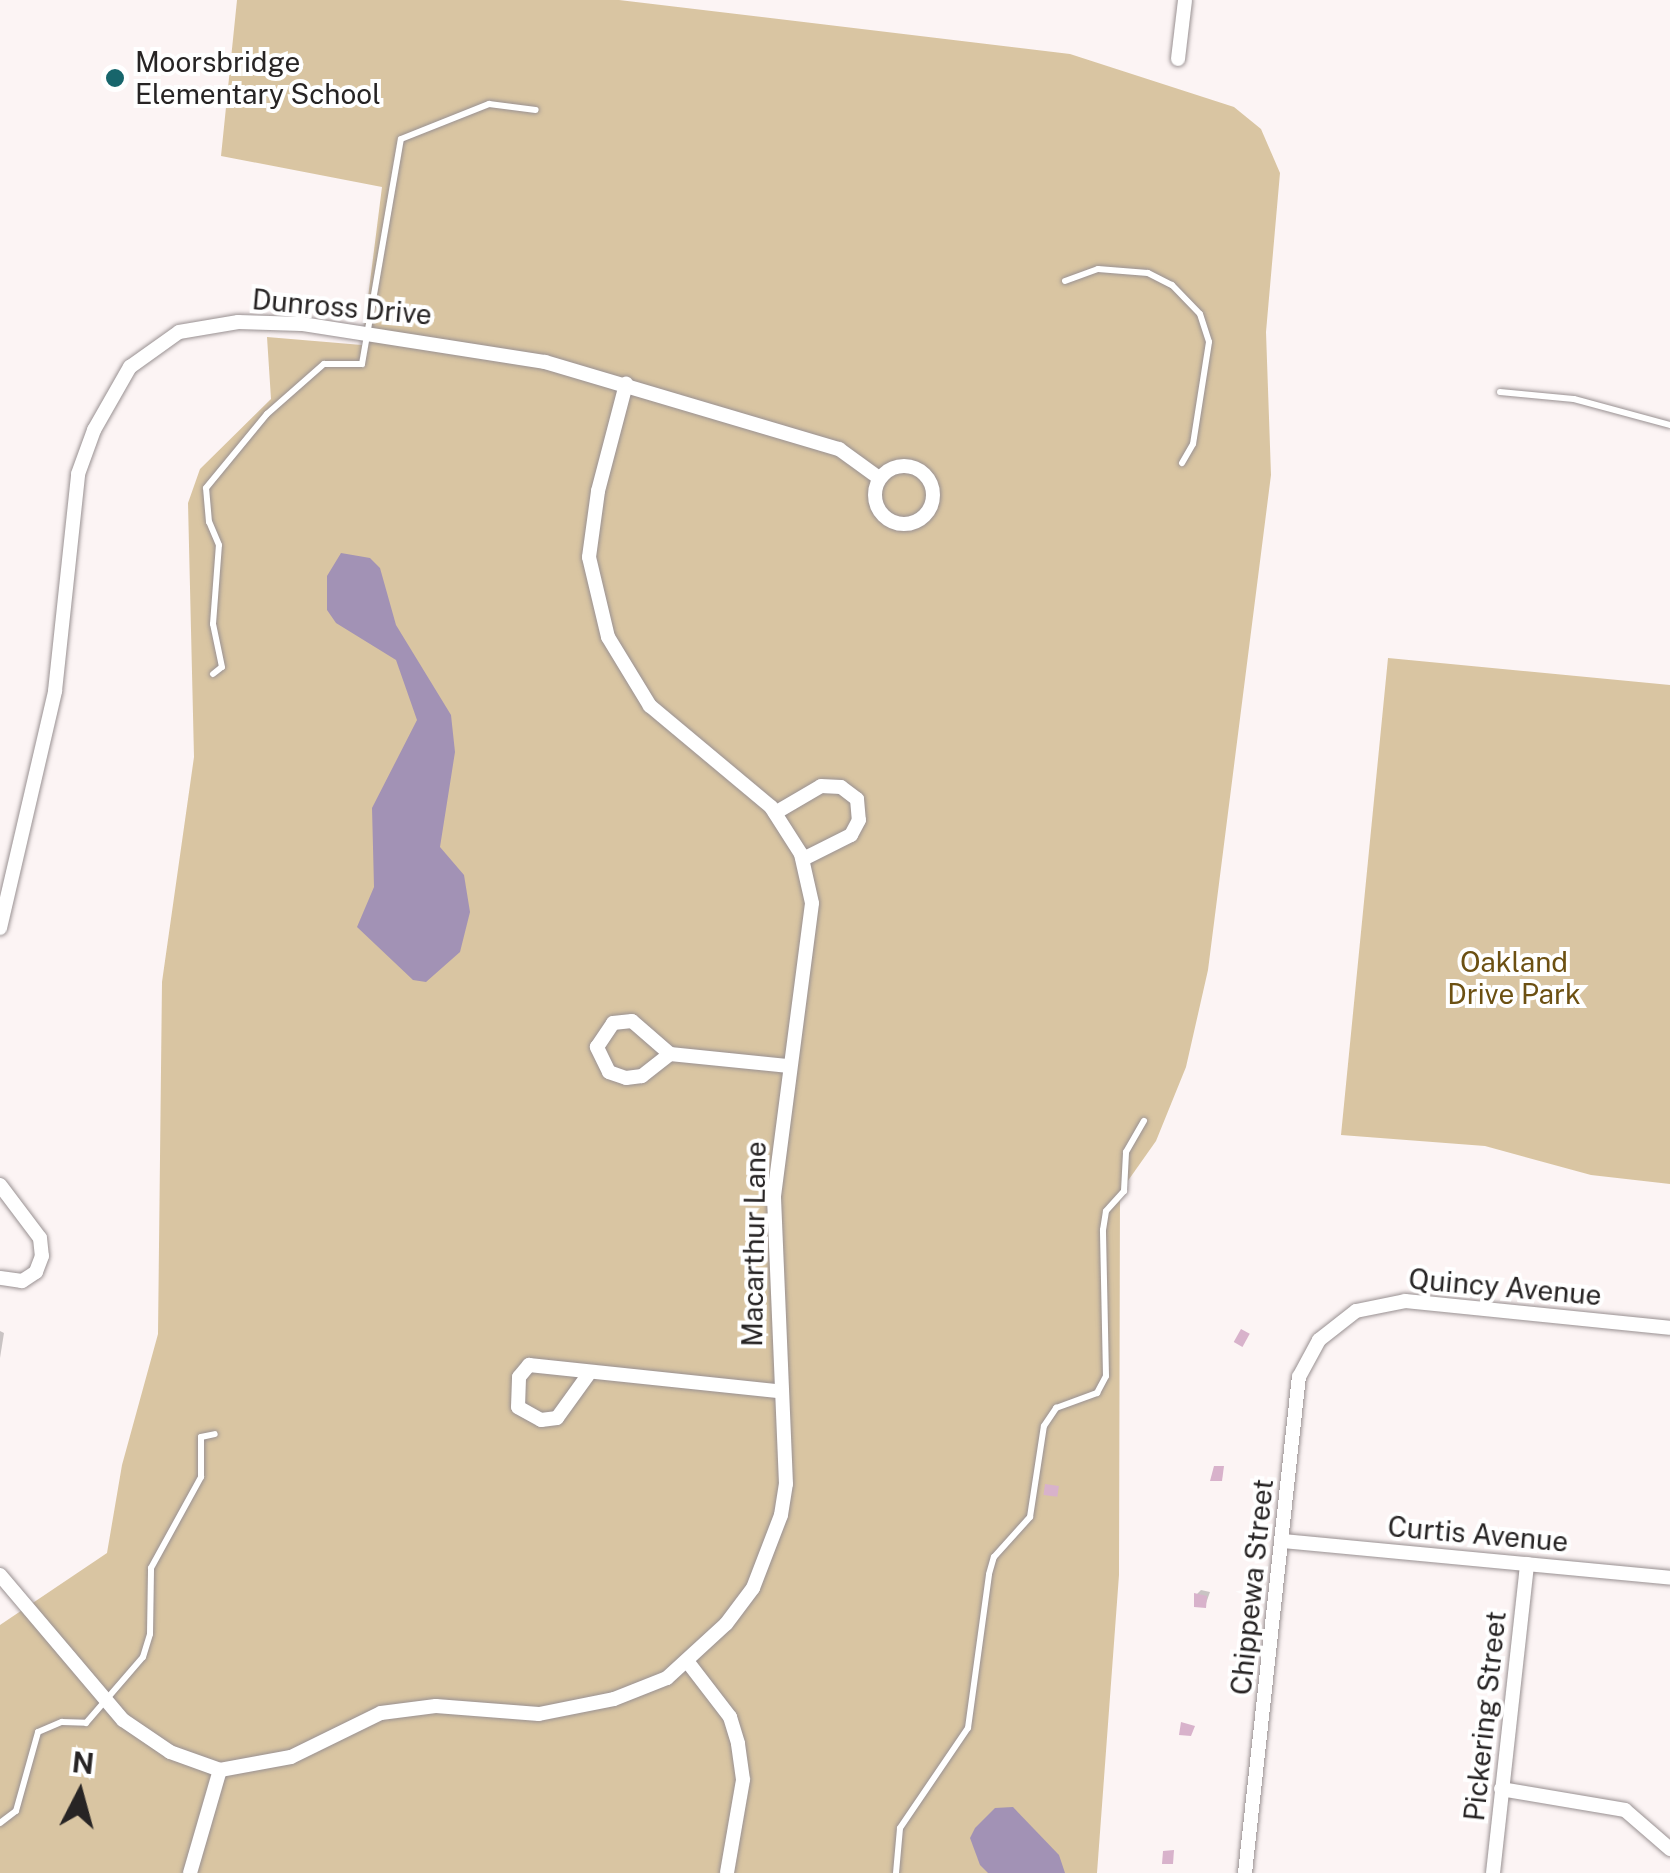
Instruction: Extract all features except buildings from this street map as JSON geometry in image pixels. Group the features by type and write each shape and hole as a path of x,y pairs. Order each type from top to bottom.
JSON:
{"street":[{"path":"1178,58 1185,0"},
{"name":"Dunross Drive","path":"0,928 55,691 78,474 112,395 154,346 202,326 302,324 545,362 840,449 879,478"},
{"name":"Macarthur Lane","path":"220,1770 270,1764 381,1713 436,1706 569,1711 645,1688 687,1661 726,1624 764,1566 786,1484 778,1390 774,1196 789,1066 813,926 803,860 775,812 650,706 608,637 588,557 598,492 626,384"},
{"path":"895,466 915,467 930,480 930,508 917,522 890,521 874,498 879,478 895,466"},
{"path":"775,812 821,786 841,786 857,799 859,820 851,836 803,860"},
{"path":"670,1054 642,1076 626,1078 609,1072 597,1047 613,1022 632,1021 670,1054 789,1066"},
{"path":"0,1185 40,1238 42,1256 36,1272 22,1280 0,1278"},
{"name":"Quincy Avenue","path":"1339,1321 1405,1301 1670,1328"},
{"name":"Chippewa Street","path":"1246,1873 1299,1377 1306,1356 1339,1321"},
{"path":"588,1375 557,1418 541,1420 518,1408 519,1377 529,1365 588,1375 778,1390"},
{"name":"Curtis Avenue","path":"1282,1541 1670,1578"},
{"name":"Pickering Street","path":"1493,1873 1527,1564"},
{"path":"0,1575 146,1740 220,1770 190,1873"},
{"path":"687,1661 730,1717 738,1744 743,1780 727,1873"},
{"path":"1501,1789 1624,1810 1670,1849"}],"lane":[{"path":"213,674 222,656 213,624 219,545 205,503 212,474 324,364 362,364 401,139 489,104 536,110"},
{"path":"1065,281 1098,269 1148,274 1172,285 1200,314 1208,342 1194,444 1182,463"},
{"path":"1500,392 1574,399 1670,426"},
{"path":"896,1873 900,1828 968,1728 994,1556 1030,1517 1044,1426 1056,1408 1097,1394 1106,1376 1103,1230 1106,1212 1124,1191 1130,1140 1144,1122"},
{"path":"0,1823 16,1811 38,1732 62,1722 86,1723 108,1701 149,1642 151,1568 201,1477 201,1438 215,1434"}],"green space":[{"path":"237,0 619,0 1070,54 1234,107 1261,129 1280,173 1266,332 1271,475 1208,970 1186,1067 1156,1141 1120,1192 1119,1575 1097,1873 0,1873 0,1625 107,1553 122,1465 158,1334 162,982 194,757 188,503 200,469 271,399 267,337 362,345 382,187 221,156"},
{"name":"Oakland Drive Park","path":"1388,658 1670,685 1670,1184 1591,1175 1485,1146 1341,1135"}],"shaded area":[{"path":"341,553 370,558 380,568 396,625 451,715 455,752 440,847 464,875 470,912 460,952 426,982 413,980 357,927 374,887 372,808 417,720 396,660 336,623 327,610 327,576"},
{"path":"1013,1807 1059,1855 1065,1873 988,1873 980,1865 970,1838 975,1828 995,1808"}],"place":[{"name":"Moorsbridge Elementary School","path":"115,78"}]}
